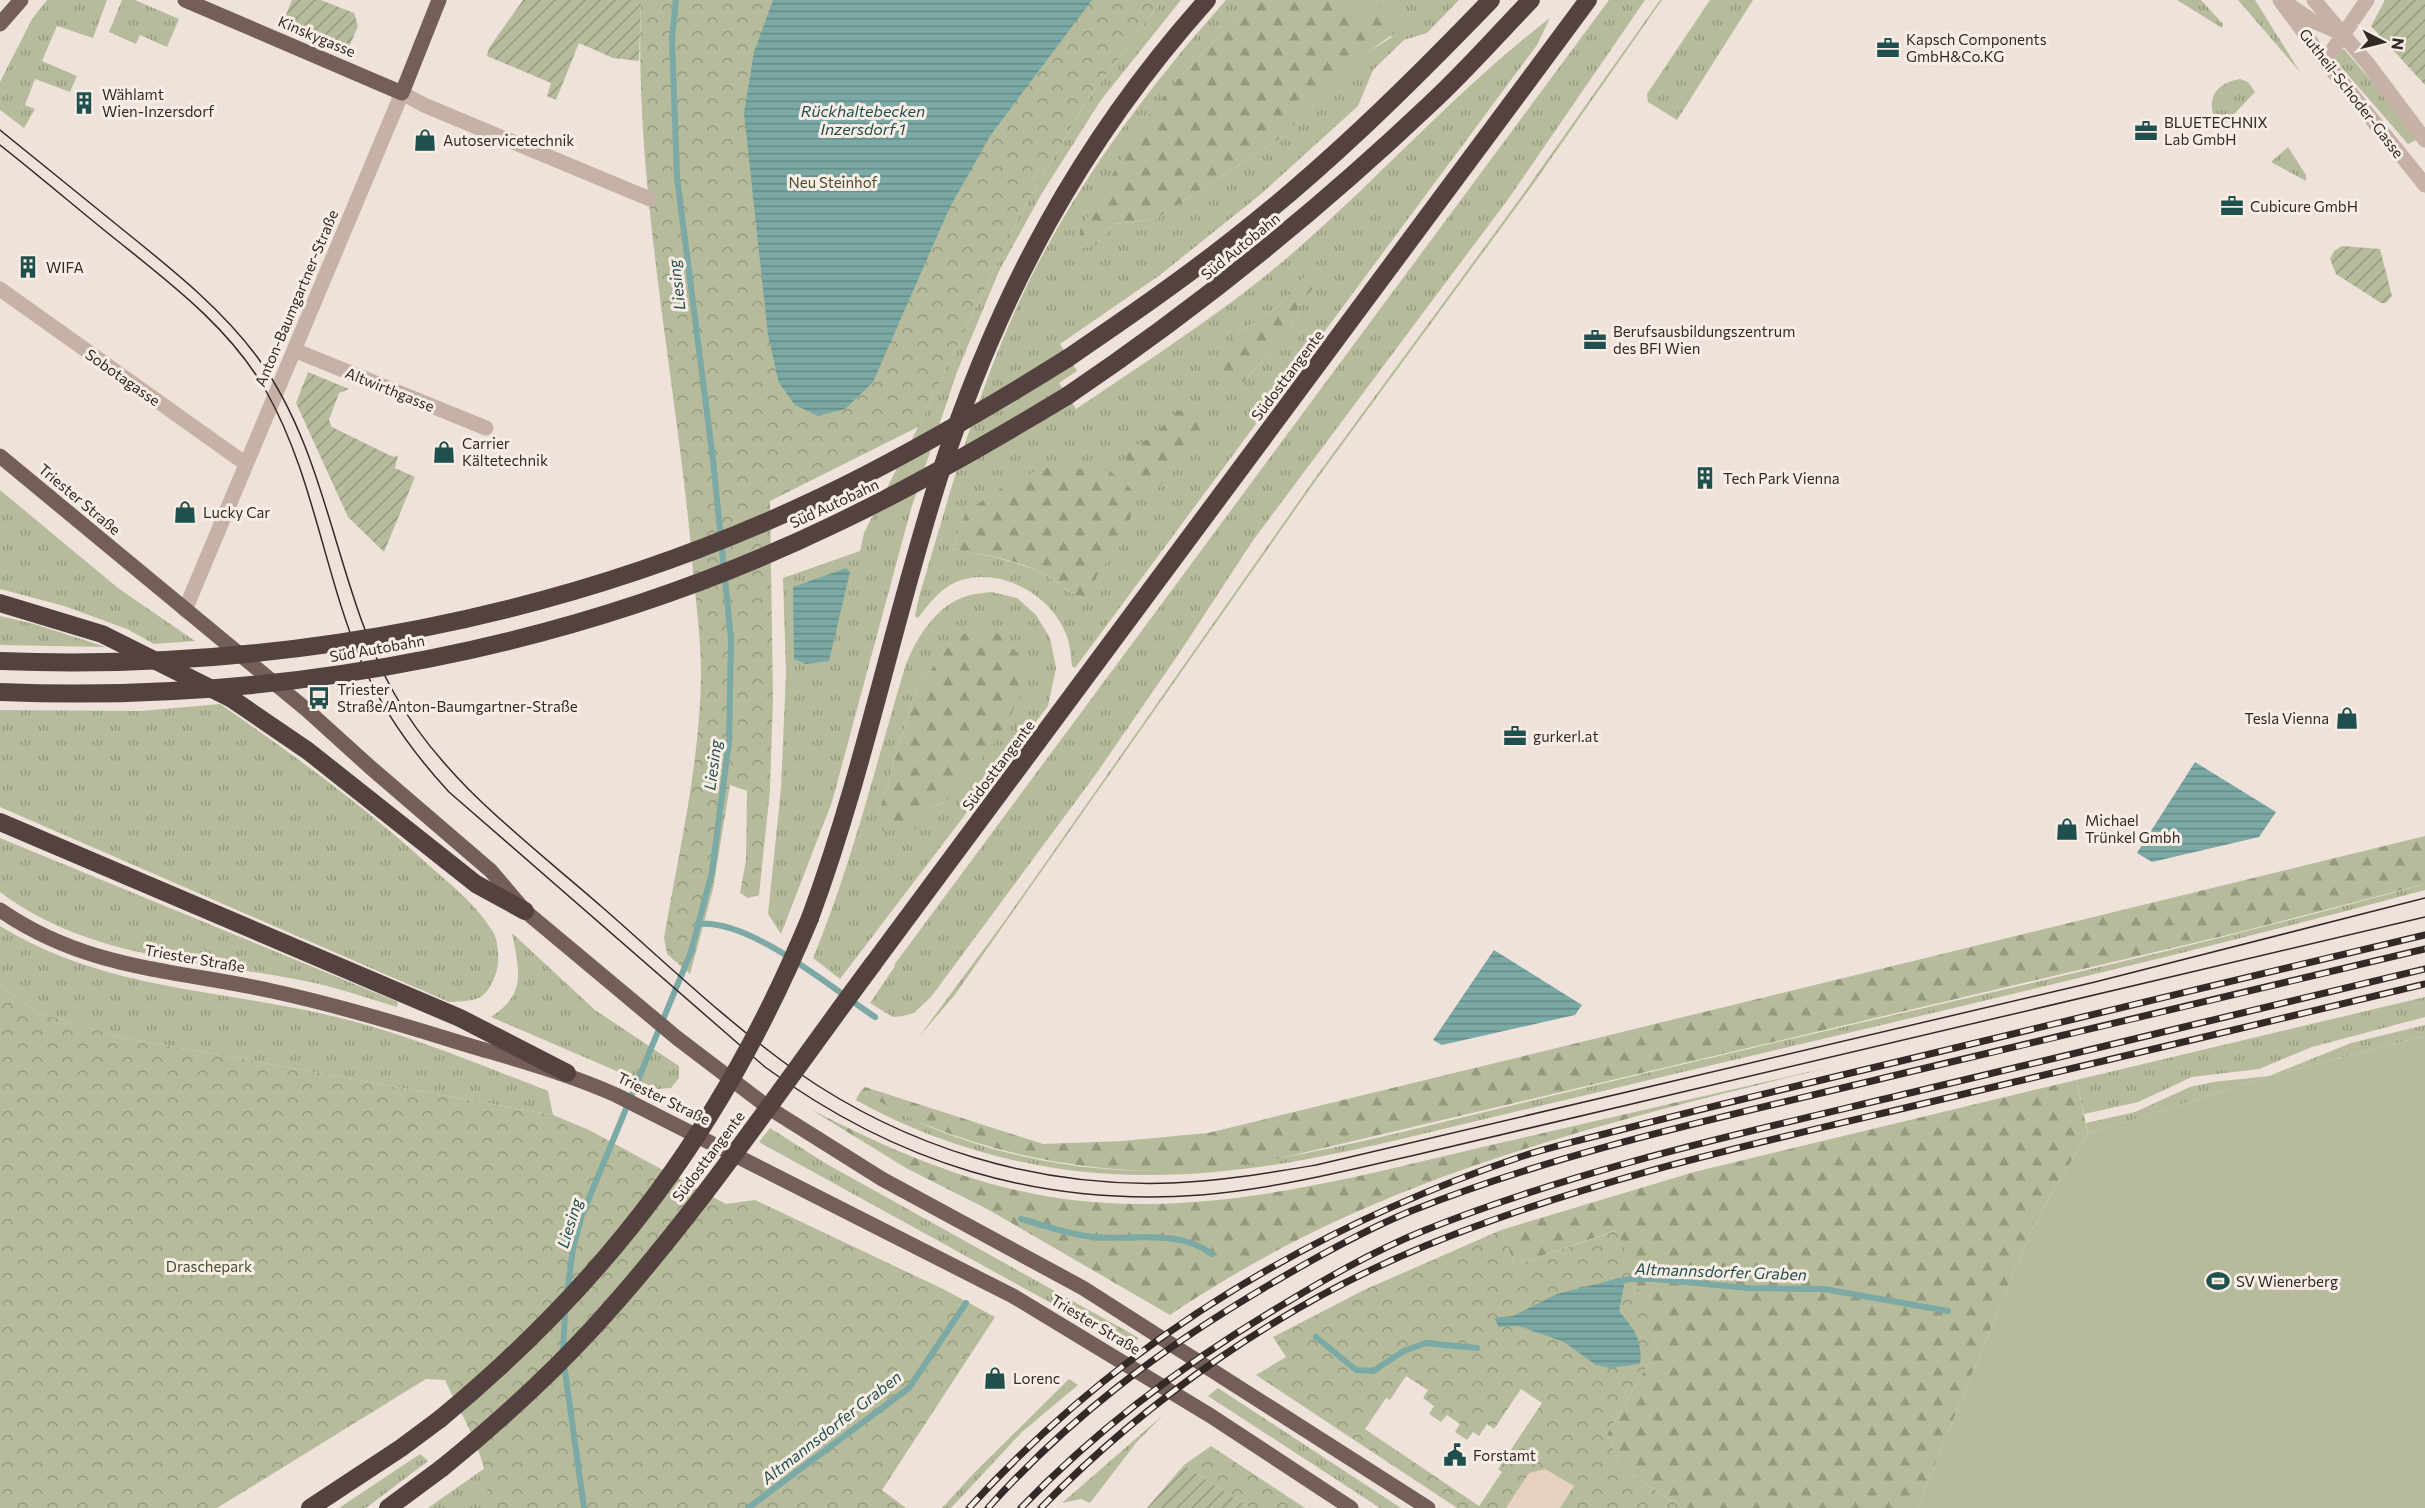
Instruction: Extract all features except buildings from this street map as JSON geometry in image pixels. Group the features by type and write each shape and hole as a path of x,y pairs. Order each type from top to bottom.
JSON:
{"highway":[{"name":"Südosttangente","path":"310,1508 402,1448 440,1419 554,1317 591,1277 657,1196 715,1110 767,1016 810,918 849,807 940,477 987,346 1034,245 1094,145 1166,47 1207,0"},
{"name":"Süd Autobahn","path":"0,662 136,662 225,657 400,633 572,591 658,563 820,497 951,429 1068,358 1142,308 1238,235 1413,81 1491,0"},
{"name":"Süd Autobahn","path":"0,692 137,693 226,688 317,677 494,644 581,621 748,563 833,525 933,474 1067,396 1162,331 1244,267 1343,184 1431,104 1531,0"},
{"name":"Südosttangente","path":"388,1508 442,1468 531,1392 593,1328 630,1285 716,1176 1588,0"},
{"path":"0,603 102,634 232,699 308,751 476,884 525,911"},
{"path":"0,822 460,1018 567,1073"}],"main road":[{"path":"0,24 21,0"},
{"name":"Kinskygasse","path":"185,0 402,93"},
{"name":"Anton-Baumgartner-Straße","path":"402,93 439,0"},
{"name":"Triester Straße","path":"0,456 307,710 369,767 491,871 525,911 652,1018 799,1128 882,1179 1083,1288 1428,1508"},
{"name":"Triester Straße","path":"0,910 27,928 73,950 143,969 238,983 323,1002 567,1073 646,1108 1013,1296 1211,1416 1352,1508"}],"street":[{"name":"Gutheil-Schoder-Gasse","path":"2281,0 2311,20 2344,34"},
{"name":"Gutheil-Schoder-Gasse","path":"2281,0 2325,61 2425,185"},
{"name":"Gutheil-Schoder-Gasse","path":"2314,0 2344,34 2425,140"},
{"path":"2325,61 2367,0"},
{"path":"402,93 424,105 650,200"},
{"name":"Anton-Baumgartner-Straße","path":"185,610 402,93"},
{"name":"Sobotagasse","path":"0,290 246,464"},
{"name":"Altwirthgasse","path":"294,350 486,428"}],"green space":[{"path":"47,0 107,0 93,38 57,26 42,61 77,76 70,92 35,79 25,105 35,109 24,128 0,110 0,82 32,19"},
{"path":"122,0 135,0 179,19 167,47 140,35 136,44 109,32"},
{"path":"292,0 321,0 354,13 358,26 349,47 284,20"},
{"path":"523,0 641,0 639,61 613,58 579,43 556,100 547,96 551,83 487,56 489,48"},
{"name":"Neu Steinhof","path":"641,0 1162,0 1088,99 1024,207 918,427 770,501 773,698 770,790 759,895 748,898 740,893 746,860 747,791 730,785 713,889 690,974 667,954 664,938 693,774 700,708 701,659 684,479 649,206 640,69"},
{"path":"1162,0 1181,0 1101,100 1042,193 999,271 957,372 911,509 832,802 781,934 768,914 781,788 786,673 783,578 860,551 864,533 1024,207 1088,99"},
{"path":"1226,0 1253,0 1182,75 1096,245 1114,224 1156,219 1279,139 1371,50 1392,37 1337,0 1459,0 1427,33 1404,40 1373,70 1358,106 1261,194 1160,275 1060,344 1077,371 1059,383 1076,409 1210,318 1262,279 1320,229 1482,75 1550,18 1537,45 1075,668 1072,666 1066,634 1048,606 1020,586 1004,580 987,577 970,578 954,583 939,594 918,618 915,616 919,597 950,492 984,388 1011,320 1054,233 1079,192 1134,112","holes":["1314,267 1325,273 1298,306 1297,316 1290,330 1242,383 1234,376 1237,334 1279,306","1016,478 1122,544 1099,569 1087,599 1075,595 1047,576 1025,566 952,549 966,513"]},
{"path":"1253,0 1337,0 1360,15 1372,4 1399,14 1400,29 1371,50 1279,139 1156,219 1114,224 1096,245 1080,249 1080,230 1143,122 1182,75"},
{"path":"1609,0 1645,0 1509,198 1254,539 1096,774 931,997 914,1013 893,1017 870,1003 894,965"},
{"path":"1662,0 1534,183 1319,476 954,996 918,1038 1006,919 1315,478 1518,201"},
{"path":"1710,0 1753,0 1677,120 1648,102 1647,94"},
{"path":"2177,0 2201,0 2223,24 2222,28"},
{"path":"2238,0 2255,0 2300,72"},
{"path":"2385,0 2425,0 2425,85 2371,26"},
{"path":"2344,49 2420,138 2408,144 2335,60"},
{"path":"2240,79 2248,82 2255,92 2220,129 2213,112 2213,97 2222,86"},
{"path":"2288,147 2306,175 2306,181 2271,162"},
{"path":"2342,246 2380,249 2392,296 2386,303 2381,303 2336,274 2330,259 2334,251"},
{"path":"1314,266 1326,273 1298,306 1297,316 1290,330 1242,383 1234,376 1222,379 1210,367 1237,334 1279,306"},
{"path":"308,372 349,389 339,393 329,420 332,427 394,457 398,455 395,468 415,477 384,552 348,517 296,403"},
{"path":"1197,406 1201,429 1156,492 1135,475 1123,452 1152,437 1176,412"},
{"path":"1050,467 1110,471 1138,495 1122,544 1100,569 1087,599 1075,595 1036,570 989,556 952,549 966,512 1016,478"},
{"path":"0,490 118,588 195,641 154,644 127,629 64,606 0,589"},
{"path":"991,592 1017,598 1036,615 1050,638 1056,668 1048,706 840,979 813,958 852,850 905,667 920,636 944,608 964,597","holes":["957,635 946,801 927,810 878,815 916,689"]},
{"path":"0,616 34,624 106,647 0,645"},
{"path":"993,629 1022,657 1025,687 1000,736 946,801 927,810 921,828 883,831 878,815 916,689 957,635"},
{"path":"220,704 356,803 408,846 473,906 493,932 498,947 497,971 491,985 482,996 472,1000 449,1002 0,807 0,710 141,711"},
{"path":"2425,836 2425,884 2236,933 1277,1159 1216,1168 1161,1171 1126,1170 1058,1162 958,1137 918,1121 860,1092 865,1087 1043,1144 1122,1141 1208,1133"},
{"path":"0,838 398,1002 397,1007 312,982 144,953 106,944 69,931 34,914 0,892"},
{"path":"2425,884 2425,890 2133,965 1396,1140 1258,1167 1151,1175 1074,1171 1036,1165 999,1157 925,1133 856,1100 860,1092 925,1125 972,1143 1047,1161 1122,1170 1228,1166 1298,1155 1367,1140 2131,959"},
{"path":"0,926 38,946 76,962 115,974 319,1013 378,1028 548,1091 553,1115 125,1038 38,1013 0,986"},
{"path":"512,933 595,1010 679,1066 679,1078 671,1088 658,1089 491,1017 510,999 518,980"},
{"name":"Draschepark","path":"0,986 38,1013 125,1038 553,1115 589,1130 726,1204 755,1200 943,1289 995,1317 882,1490 906,1508 486,1508 488,1492 486,1476 468,1426 445,1380 426,1379 217,1508 0,1508"},
{"path":"2425,997 2425,1017 2312,1047 2259,1069 2192,1077 2138,1102 2084,1114 2076,1080"},
{"path":"2425,1025 2425,1036 2269,1076 2351,1043"},
{"name":"SV Wienerberg","path":"2425,1036 2425,1508 1917,1508 2035,1221 2088,1134 2269,1076"},
{"path":"1835,1066 1574,1134 1490,1160 1408,1190 1327,1225 1248,1267 1170,1315 989,1210 906,1168 810,1109 902,1153 997,1185 1064,1199 1116,1204 1168,1204 1272,1193 1324,1183"},
{"path":"2269,1076 2088,1134 2086,1123 2135,1112 2190,1087"},
{"path":"2076,1080 2088,1134 2035,1221 1917,1508 1683,1508 1620,1467 1607,1434 1658,1347 1617,1230 1515,1265 1501,1230 1694,1172"},
{"path":"770,1128 825,1163 1139,1338 1129,1346 759,1142"},
{"path":"1501,1230 1515,1265 1618,1230 1658,1347 1607,1434 1620,1467 1683,1508 1457,1508 1256,1375 1286,1357 1273,1337 1364,1290","holes":["1406,1376 1428,1390 1423,1398 1434,1406 1429,1414 1441,1422 1447,1415 1460,1424 1455,1432 1467,1440 1473,1432 1479,1436 1487,1424 1494,1429 1521,1389 1542,1403 1498,1469 1502,1472 1479,1506 1365,1429 1386,1398 1390,1400"]},
{"path":"1069,1379 1078,1385 1022,1432 951,1508 942,1508 975,1472"},
{"path":"1218,1388 1401,1508 1380,1508 1208,1396"},
{"path":"1163,1415 1136,1443 1090,1503 1081,1499 1062,1503"},
{"path":"1211,1446 1305,1508 1250,1508 1184,1465"},
{"path":"420,1454 428,1461 366,1508 339,1508"},
{"path":"1184,1465 1250,1508 1147,1508"},
{"path":"485,1468 489,1494 486,1508 428,1508"}],"shaded area":[{"path":"1545,1469 1574,1486 1560,1508 1506,1508 1529,1473"}],"water":[{"name":"Rückhaltebecken Inzersdorf 1","path":"773,0 1092,0 990,136 949,209 873,382 845,409 818,416 795,405 779,383 768,335 744,113 754,52"},
{"path":"846,568 850,572 829,661 806,664 794,659 793,587"},
{"path":"2195,762 2276,812 2259,837 2152,862 2137,853"},
{"path":"1494,950 1582,1005 1575,1015 1442,1045 1433,1040"},
{"path":"1620,1278 1624,1286 1619,1311 1636,1335 1640,1348 1640,1364 1610,1368 1596,1365 1564,1342 1519,1326 1499,1327 1494,1318 1513,1316 1557,1294"}],"waterway":[{"name":"Liesing","path":"567,1294 573,1248 582,1215 691,952 712,872 729,742 731,639 713,460 677,177 672,38 676,0"},
{"path":"699,924 720,925 742,932 766,944 875,1017"},
{"name":"Altmannsdorfer Graben","path":"1021,1219 1085,1236 1170,1238 1199,1246 1212,1254"},
{"path":"564,1237 573,1248"},
{"name":"Altmannsdorfer Graben","path":"1616,1283 1629,1279 1655,1279 1747,1288 1824,1289 1948,1311"},
{"name":"Altmannsdorfer Graben","path":"748,1508 909,1388 966,1303"},
{"name":"Liesing","path":"563,1354 565,1311"},
{"name":"Altmannsdorfer Graben","path":"1316,1337 1356,1370 1373,1371 1404,1351 1426,1343 1477,1348"},
{"name":"Liesing","path":"564,1364 584,1508"}],"tram line":[{"path":"0,130 180,276 229,323 258,358 282,397 301,437 374,653 394,693 414,725 462,782 517,834 770,1052 838,1098 882,1122 928,1142 975,1158 1023,1170 1122,1183 1208,1180 1316,1165 2095,982 2425,898"},
{"path":"0,145 195,305 251,367 282,423 295,456 348,628 369,679 399,730 449,792 765,1067 815,1101 865,1129 918,1153 971,1172 1026,1185 1083,1194 1141,1197 1201,1195 1280,1184 1411,1156 2425,917"}],"railway":[{"path":"969,1508 1028,1448 1090,1393 1155,1342 1223,1296 1294,1255 1368,1218 1444,1185 1535,1152 1649,1122 2425,935"},
{"path":"988,1508 1051,1444 1117,1387 1152,1361 1225,1312 1300,1267 1354,1237 1411,1211 1528,1170 1647,1136 2425,949"},
{"path":"1021,1508 1109,1426 1206,1354 1329,1278 1423,1231 1544,1188 1668,1152 2425,969"},
{"path":"1041,1508 1126,1429 1220,1358 1270,1325 1321,1296 1373,1269 1425,1246 1547,1201 1736,1148 2425,984"}],"place":[{"name":"Kapsch Components GmbH&Co.KG","path":"1888,48"},
{"name":"Wählamt Wien-Inzersdorf","path":"84,103"},
{"name":"BLUETECHNIX Lab GmbH","path":"2146,131"},
{"name":"Autoservicetechnik","path":"425,140"},
{"name":"Cubicure GmbH","path":"2232,206"},
{"name":"WIFA","path":"28,267"},
{"name":"Berufsausbildungszentrum des BFI Wien","path":"1595,340"},
{"name":"Carrier Kältetechnik","path":"444,452"},
{"name":"Tech Park Vienna","path":"1705,478"},
{"name":"Lucky Car","path":"185,512"},
{"name":"Triester Straße/Anton-Baumgartner-Straße","path":"319,698"},
{"name":"Tesla Vienna","path":"2347,718"},
{"name":"gurkerl.at","path":"1515,736"},
{"name":"Michael Trünkel Gmbh","path":"2067,829"},
{"name":"SV Wienerberg","path":"2218,1281"},
{"name":"Lorenc","path":"995,1378"},
{"name":"Forstamt","path":"1455,1455"}]}
